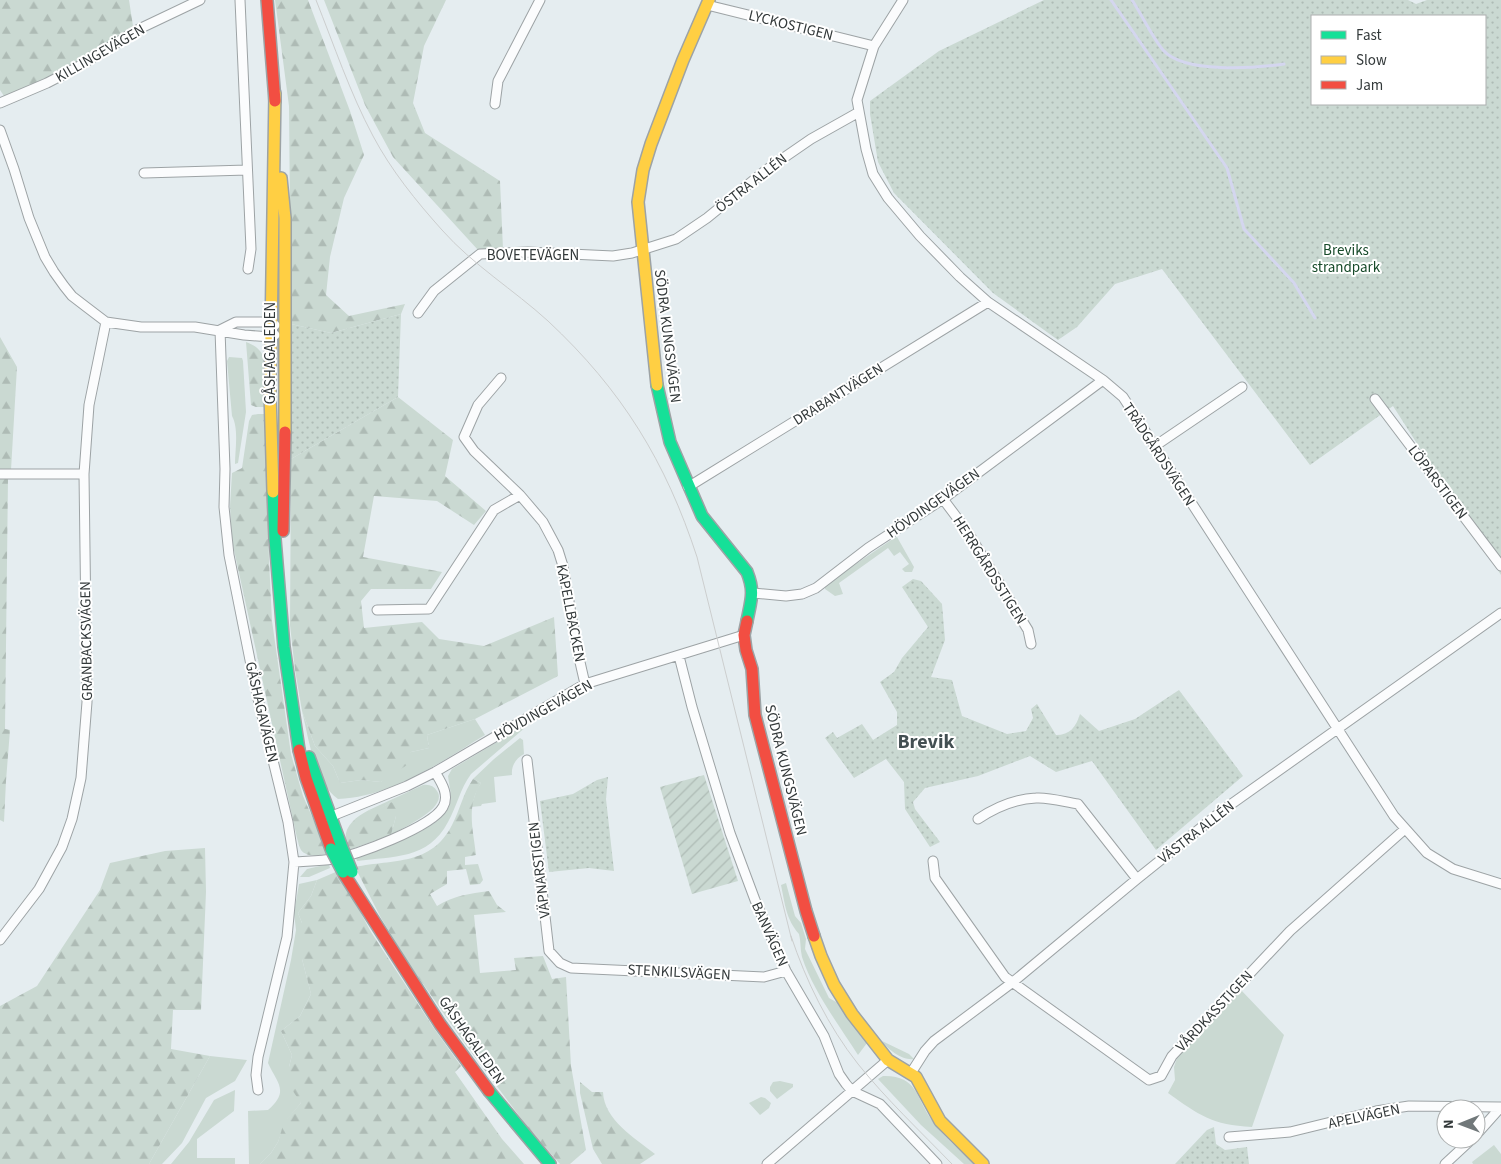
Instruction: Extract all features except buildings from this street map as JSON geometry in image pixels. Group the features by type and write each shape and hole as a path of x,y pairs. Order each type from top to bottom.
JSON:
{"main road":[{"name":"GÅSHAGALEDEN","path":"267,0 285,218 284,330 286,392 281,613"},
{"name":"SÖDRA KUNGSVÄGEN","path":"708,3 683,60 651,144 643,170 638,202 657,388 670,442 702,516 746,572 751,582 753,593 744,636 752,669 755,715 811,929 821,956 834,985 852,1014 888,1060 911,1073 920,1082 940,1121 983,1164"},
{"name":"GÅSHAGALEDEN","path":"275,93 270,393 275,539 281,613 298,747 306,778 336,847 377,927 480,1080 550,1164"}],"street":[{"name":"KILLINGEVÄGEN","path":"0,103 54,80 106,51 139,29 200,0"},
{"path":"240,0 251,248 248,269"},
{"path":"495,104 498,81 540,0"},
{"name":"TRÄDGÅRDSVÄGEN","path":"903,0 874,46 857,100 866,149 873,174 888,198 927,243 988,302 1103,380 1123,397 1394,816 1427,853 1453,869 1501,884"},
{"name":"LYCKOSTIGEN","path":"708,3 738,13 874,46"},
{"name":"ÖSTRA ALLÉN","path":"642,250 676,239 707,218 766,170 811,139 859,112"},
{"path":"0,130 34,233 54,272 72,296 106,322 141,327 195,327 244,335 271,337 284,330"},
{"path":"144,173 247,170"},
{"name":"BOVETEVÄGEN","path":"418,313 434,290 480,254 528,252 613,256 642,250"},
{"name":"DRABANTVÄGEN","path":"688,487 988,302"},
{"name":"GRANBACKSVÄGEN","path":"0,940 38,889 62,847 72,819 81,778 87,702 84,474 89,405 106,322"},
{"path":"220,330 236,322 271,322 284,330"},
{"name":"GÅSHAGAVÄGEN","path":"220,330 225,469 224,507 228,555 257,695 288,822 294,862 287,937 258,1057 256,1075 258,1090"},
{"name":"KAPELLBACKEN","path":"501,378 478,405 464,437 474,451 520,495 543,522 558,550 563,566 585,684"},
{"name":"HÖVDINGEVÄGEN","path":"753,593 786,596 802,594 816,588 868,548 943,498 1103,380"},
{"path":"1155,446 1242,387"},
{"name":"LÖPARSTIGEN","path":"1375,399 1501,566"},
{"path":"0,474 84,474"},
{"path":"377,610 429,609 494,510 520,495"},
{"name":"HERRGÅRDSSTIGEN","path":"943,498 967,531 1028,630 1031,644"},
{"name":"VÄSTRA ALLÉN","path":"911,1073 934,1041 1012,982 1223,810 1501,613"},
{"name":"HÖVDINGEVÄGEN","path":"325,819 407,786 435,772 585,684 744,636"},
{"name":"BANVÄGEN","path":"679,656 692,707 730,834 755,900 786,971 824,1036 839,1074 852,1091 880,1104 937,1164"},
{"name":"VÄPNARSTIGEN","path":"527,760 549,951 560,964 571,968"},
{"path":"294,862 332,859 351,854 389,841 427,820 442,808 445,801 444,790 435,772"},
{"path":"978,819 995,808 1014,801 1037,798 1078,804 1137,879"},
{"name":"VÅRDKASSTIGEN","path":"1012,982 1149,1080 1161,1076 1172,1056 1290,931 1405,829"},
{"path":"932,861 935,878 1005,977 1012,982"},
{"name":"STENKILSVÄGEN","path":"571,968 764,977 786,971"},
{"path":"767,1164 888,1060"},
{"name":"APELVÄGEN","path":"1229,1137 1290,1132 1376,1111 1409,1106 1500,1108"},
{"path":"1486,1123 1500,1108"},
{"path":"1445,1164 1461,1149"}],"green space":[{"path":"0,0 129,0 133,26 67,69 4,96 0,90"},
{"path":"275,0 308,0 350,111 364,155 344,198 330,257 326,295 349,316 405,304 401,314 331,333 291,324 289,106"},
{"path":"324,0 446,0 424,46 413,103 425,133 500,181 503,249 478,250 393,157 365,105"},
{"name":"Breviks strandpark","path":"1044,0 1408,0 1416,4 1427,0 1501,0 1501,575 1393,406 1310,465 1162,269 1115,284 1077,327 1058,340 993,293 894,193 878,162 870,114 870,101 939,51"},
{"path":"401,314 398,397 291,459 291,324 331,333"},
{"path":"0,337 17,367 11,470 8,478 5,729 10,730 4,822 0,820"},
{"path":"246,342 252,344 263,355 266,377 265,407 251,405"},
{"path":"229,357 242,358 243,361 246,412 238,463 235,464 236,433 232,416 227,361"},
{"path":"398,397 453,440 445,476 486,511 474,525 437,501 374,496 363,557 442,572 431,589 371,589 361,601 364,628 422,622 439,639 484,646 554,617 558,676 475,719 427,735 429,748 411,752 407,765 381,782 361,780 340,783 333,766 315,746 302,711 295,670 290,625 291,459"},
{"path":"265,414 272,621 291,754 303,796 328,853 318,855 304,853 299,844 232,541 230,506 232,473 242,468 249,421 252,415"},
{"path":"897,537 914,567 912,572 905,572 902,569 909,564 900,552 894,556 888,548 839,583 843,594 835,596 825,589 825,585"},
{"path":"913,579 921,581 942,604 945,640 931,677 952,680 962,716 1007,734 1026,731 1033,718 1031,709 1037,704 1056,735 1069,732 1077,723 1080,714 1099,731 1135,719 1179,690 1243,776 1156,850 1092,761 1056,772 1030,756 978,776 925,788 913,802 915,809 940,842 930,847 905,809 904,782 886,759 854,778 825,738 833,732 837,738 862,724 873,740 897,725 897,712 880,682 894,672 902,658 928,627 902,587"},
{"path":"302,711 315,746 333,766 340,783 361,780 381,782 411,752 429,748 427,735 475,719 485,735 433,767 396,785 358,797 338,799 323,782 318,771 310,747"},
{"path":"527,724 471,774 448,822 440,834 430,843 420,850 408,854 357,861 356,858 408,838 435,823 444,815 449,806 451,795 448,776 452,769"},
{"path":"520,738 523,740 524,754 512,768 512,775 494,777 496,802 471,807 481,783 473,779"},
{"path":"704,775 738,881 692,894 660,787"},
{"path":"608,777 606,799 614,871 589,868 549,872 540,801 573,794 597,780"},
{"path":"473,779 481,783 476,792 472,809 472,827 476,855 465,857 465,865 478,864 483,880 480,884 470,885 466,869 447,871 447,884 430,894 437,906 456,897 489,891 497,905 506,912 474,915 480,973 516,970 514,958 543,956 552,979 566,977 571,1066 586,1150 570,1164 560,1164 529,1129 463,1041 407,961 381,918 355,867 410,858 433,848 452,825"},
{"path":"423,785 436,789 439,797 436,804 423,817 391,835 396,816 391,802 374,813 369,810"},
{"path":"391,802 396,805 396,816 391,835 348,850 346,843 347,831 353,821 369,810 374,812"},
{"path":"205,848 206,892 201,1010 173,1010 171,1049 210,1056 149,1164 0,1164 0,1006 37,986 100,890 110,863 165,851"},
{"path":"329,864 330,868 309,877 300,877 307,869"},
{"path":"338,871 371,932 461,1066 455,1072 502,1139 524,1164 260,1164 271,1153 278,1142 284,1122 301,1103 278,1069 279,1063 289,1067 292,1055 281,1031 300,1016 311,994 302,959 302,923 298,913 311,896 317,880"},
{"path":"317,880 311,896 298,913 302,923 302,959 311,994 300,1016 281,1031 292,1055 289,1067 301,1103 285,1122 278,1142 271,1153 260,1164 249,1164 248,1111 268,1110 279,1097 280,1092 278,1082 268,1063 291,960 296,930 294,913 299,884"},
{"path":"786,883 795,916 801,923 806,939 805,949 829,998 838,1003 867,1043 858,1055 827,1008 807,970 802,957 799,934 791,923 785,905 781,885"},
{"path":"1241,990 1284,1035 1252,1127 1226,1124 1207,1118 1168,1093 1175,1080 1174,1067 1178,1055"},
{"path":"882,1041 909,1054 914,1059 896,1054"},
{"path":"210,1056 247,1060 235,1081 206,1098 182,1143 162,1164 149,1164"},
{"path":"883,1076 903,1079 909,1083 935,1125 974,1164 964,1164 921,1125 878,1079"},
{"path":"780,1081 793,1084 793,1087 777,1099 770,1091 770,1087 773,1082"},
{"path":"580,1082 592,1092 603,1092 605,1102 615,1120 630,1135 655,1154 640,1164 602,1164 593,1149 580,1093"},
{"path":"235,1090 234,1111 197,1139 197,1158 235,1158 235,1164 171,1164 189,1142 214,1100"},
{"path":"761,1097 771,1103 769,1108 760,1115 749,1103"},
{"path":"1214,1127 1216,1144 1225,1150 1247,1147 1249,1164 1175,1164 1207,1130"},
{"path":"1494,1145 1501,1154 1501,1164 1473,1164 1472,1162"}],"waterway":[{"path":"1111,0 1227,168 1244,229 1294,283 1315,318"},
{"path":"1132,0 1159,45 1173,58 1187,63 1220,68 1284,64"}],"tram line":[{"path":"316,0 365,120 380,149 404,185 454,243 548,321 574,347 619,401 639,429 656,459 685,522 697,557 792,941"},
{"path":"791,936 819,1003 847,1049 880,1090 952,1164"}],"traffic: fast":[{"path":"657,385 670,442 702,516 747,572 752,591 747,621"},
{"path":"273,492 284,647 299,750"},
{"path":"309,757 341,845"},
{"path":"341,845 352,872"},
{"path":"331,849 343,872"},
{"path":"489,1091 550,1164"}],"traffic: slow":[{"path":"657,385 638,202 643,170 651,144 683,60 709,0"},
{"path":"273,492 270,393 275,93"},
{"path":"281,178 285,218 285,432"},
{"path":"814,936 834,985 852,1014 888,1060 916,1077 940,1121 983,1164"}],"traffic: jam":[{"path":"267,0 275,101"},
{"path":"283,531 285,432"},
{"path":"747,621 744,635 752,669 755,715 814,936"},
{"path":"299,750 306,778 331,849"},
{"path":"344,874 440,1024 489,1091"}],"district":[{"name":"Brevik","path":"926,741"}]}
